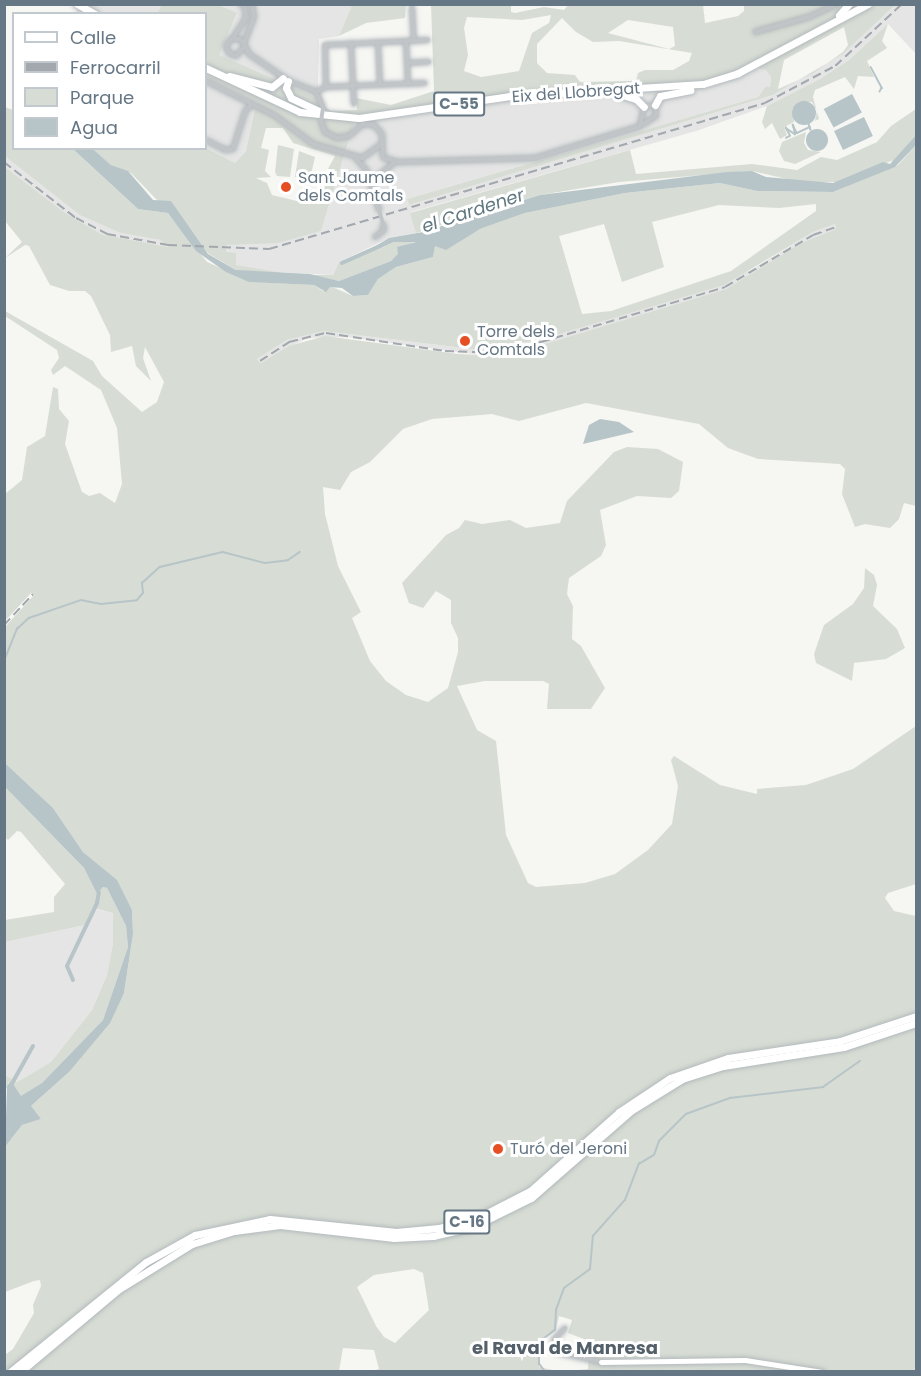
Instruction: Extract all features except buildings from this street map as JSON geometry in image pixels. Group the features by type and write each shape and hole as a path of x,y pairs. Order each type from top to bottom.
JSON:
{"highway":[{"path":"77,4 91,12"},
{"path":"86,4 100,12"},
{"path":"839,17 849,4"},
{"name":"Eix del Llobregat","path":"207,67 287,108 328,117 359,118 510,96 684,87 723,79 860,5"},
{"name":"Eix del Llobregat","path":"207,66 289,104 322,114 376,112 541,90 702,81 737,71 839,17"},
{"path":"228,75 267,87 284,83 291,98 322,114"},
{"path":"656,105 660,96 674,96 723,79"},
{"path":"590,91 625,94 644,111"},
{"name":"C-16","path":"10,1371 146,1262 195,1235 270,1219 396,1232 439,1228 473,1220 530,1191 625,1107 670,1078 728,1058 840,1041 916,1016"},
{"name":"C-16","path":"20,1371 144,1272 210,1237 280,1225 394,1238 434,1236 472,1227 531,1198 632,1110 682,1079 723,1066 844,1047 916,1023"}],"street":[{"path":"241,4 245,7 246,18 227,43 227,51 236,56 242,53 249,54"},
{"path":"242,53 254,17 252,4"},
{"path":"755,32 809,17 837,4"},
{"path":"412,7 414,41"},
{"path":"233,38 244,45 249,54 284,83 316,92 326,87 425,83"},
{"path":"326,87 324,45 428,40"},
{"path":"406,41 408,84"},
{"path":"378,42 380,85"},
{"path":"351,44 354,104"},
{"path":"407,63 429,62"},
{"path":"207,82 274,115 300,138 355,158 364,166 384,230 375,237"},
{"path":"316,92 328,134 337,138 349,136 363,124 374,125 382,134 386,168"},
{"path":"240,99 245,111"},
{"path":"207,141 223,149 233,149 245,111 253,105"},
{"path":"374,153 398,162 530,158 640,126 657,114 656,105 644,111 640,126"},
{"path":"644,111 651,118"},
{"path":"355,158 367,157 382,144"},
{"path":"364,166 367,157"},
{"path":"370,186 377,175 398,162"},
{"path":"367,171 377,175"},
{"path":"564,1328 554,1340 558,1352 601,1362 745,1360 822,1371"}],"shaded area":[{"path":"80,5 161,5 158,12 76,12"},
{"path":"218,5 352,5 339,36 319,39 318,85 326,109 309,94 218,55 237,14"},
{"path":"895,5 916,5 916,54 888,24 849,60 820,79 767,106 696,131 411,212 416,233 389,238 339,262 333,275 256,271 236,265 226,252 226,245 321,231 355,120 518,99 595,94 626,96 636,92 699,89 735,79 757,68 766,69 771,77 770,87 766,86 758,97 407,199 409,205 773,95 843,54"},
{"path":"207,78 256,103 246,151 235,163 207,149"},
{"path":"5,156 121,233 160,240 168,247 101,234 64,212 5,167"},
{"path":"835,224 836,229 801,243 726,289 541,345 481,355 348,337 307,338 261,363 257,359 287,340 324,331 480,350 539,340 751,270 813,232"},
{"path":"93,908 113,913 113,943 107,975 92,1010 51,1062 17,1082 5,1078 5,942 85,925"}],"green space":[{"path":"569,4 703,5 705,23 738,16 744,11 744,5 895,5 843,54 827,63 843,52 848,45 844,27 784,60 778,89 799,80 773,95 409,205 407,199 758,97 766,86 770,87 771,77 766,70 757,68 735,79 699,89 636,92 626,96 595,94 518,99 355,120 321,231 278,243 226,245 226,252 236,253 236,265 288,274 240,272 209,254 131,173 111,165 94,150 207,149 235,163 246,151 256,103 207,78 207,12 158,12 161,5 218,5 237,13 219,55 309,94 331,111 357,110 356,98 391,105 434,91 431,5 511,5 511,12 515,13 544,7 564,10","holes":["551,15 549,23 532,33 519,71 481,77 464,71 468,55 464,28 467,17 522,20","562,18 576,32 593,42 619,41 692,53 689,61 673,70 645,70 638,73 636,81 580,82 575,75 547,73 537,63 537,44","628,20 673,27 675,46 669,49 608,33","266,128 283,128 293,143 335,156 309,204 272,195 267,183 256,178 271,177 265,171 269,150 261,148"]},
{"path":"352,5 406,5 405,18 366,23 339,36"},
{"path":"888,24 882,41 887,48 867,61 874,77 858,76 854,89 845,77 815,90 813,97 817,110 812,102 799,102 792,110 794,122 784,127 787,135 780,139 772,123 765,129 762,122 767,106 820,79 849,60"},
{"path":"5,107 12,110 12,150 74,150 138,209 168,213 207,262 252,282 314,285 323,291 330,286 353,296 368,295 378,279 396,267 433,257 435,245 448,247 480,229 525,213 625,193 720,183 757,191 833,192 898,165 916,145 916,506 904,503 899,519 890,528 865,524 855,527 842,494 845,469 840,464 758,459 728,448 699,424 586,403 519,421 492,414 432,419 403,429 370,462 351,472 340,490 323,487 325,514 338,566 361,612 352,618 370,661 386,681 406,695 428,702 448,688 458,652 458,638 451,623 451,600 436,591 423,608 409,603 402,583 446,535 459,528 465,520 482,524 510,520 526,528 560,523 567,501 614,452 627,447 658,449 683,462 679,491 671,498 637,496 600,510 606,545 601,556 569,578 567,594 573,606 572,639 581,646 605,688 591,709 547,709 549,684 543,681 485,681 457,686 477,730 496,741 506,835 528,883 536,887 585,883 615,874 648,850 672,824 678,786 671,760 674,756 720,785 757,794 757,789 806,785 853,769 916,726 916,884 888,893 885,898 894,911 916,916 916,1371 570,1371 588,1369 589,1353 605,1354 605,1347 568,1333 572,1320 559,1316 556,1330 540,1342 539,1367 557,1371 372,1371 379,1369 374,1350 343,1348 339,1371 5,1371 5,1355 13,1349 34,1313 33,1305 41,1286 40,1280 34,1281 5,1292 5,1147 22,1125 41,1119 30,1107 69,1072 124,993 133,934 132,910 103,869 83,852 53,808 5,763 5,627 34,595 31,593 5,621 5,494 22,480 27,447 45,436 53,387 58,389 59,409 69,421 65,444 82,492 89,496 100,493 115,503 122,484 117,428 101,390 65,366 53,375 51,370 59,358 57,350 5,316 5,311 93,361 102,376 142,412 157,402 164,382 145,347 143,358 151,381 136,366 132,346 111,352 110,335 91,296 85,291 69,291 50,285 29,246 25,245 5,258 22,242 5,221 5,167 64,212 101,234 168,247 160,240 121,233 80,215 5,156","holes":["816,204 816,211 731,271 611,311 582,314 559,236 604,224 622,282 664,267 652,222 719,205 779,208","835,224 836,229 801,243 726,289 541,345 481,355 325,336 289,346 261,363 257,359 287,340 324,331 480,350 539,340 724,285 813,232","414,1269 423,1273 429,1310 395,1343 384,1337 376,1326 357,1287 374,1275"]},
{"path":"916,109 916,135 894,160 837,182 800,182 752,171 619,182 540,195 416,233 410,213 630,150 636,174 752,164 797,170 821,157 837,160 877,142 891,126"},
{"path":"806,132 804,143 808,150 821,152 795,164 784,161 779,151 782,142"},
{"path":"278,145 294,149 290,177 277,176 275,172"},
{"path":"299,151 315,157 310,179 295,177"},
{"path":"417,241 397,248 399,254 391,261 339,281 310,275 333,275 339,262 374,247 377,250 394,242"},
{"path":"865,568 874,575 877,585 873,606 897,629 905,648 886,659 854,663 852,681 816,663 814,654 824,625 853,604 864,588"},
{"path":"5,787 84,868 97,894 103,887 107,888 126,926 128,947 103,1020 42,1083 21,1097 9,1082 5,1092 6,1076 17,1082 51,1062 92,1010 107,975 113,943 113,913 94,908 85,925 5,942 5,920 54,912 54,897 65,884 21,832 17,831 8,840 5,837"}],"water":[{"path":"852,94 862,113 834,128 824,109"},
{"path":"804,101 812,105 816,113 812,121 804,125 796,121 792,113 796,105"},
{"path":"864,117 873,136 843,150 834,131"},
{"path":"817,129 825,132 828,140 825,148 817,151 809,148 806,140 809,132"},
{"path":"916,135 916,145 895,167 833,192 757,191 720,183 625,193 525,213 480,229 446,250 435,246 433,257 396,267 378,279 368,295 353,296 342,288 330,287 326,292 314,285 249,282 226,272 196,251 168,213 138,209 74,150 94,150 111,165 128,171 153,200 171,201 208,254 236,270 310,274 339,281 391,261 398,254 397,247 416,242 394,242 376,250 374,247 389,238 423,232 540,195 727,172 752,171 766,177 833,183 883,162 890,164"},
{"path":"600,419 619,422 634,432 583,444 589,425"},
{"path":"5,763 53,808 83,852 117,880 132,910 133,934 124,993 110,1023 69,1072 31,1106 41,1119 22,1125 5,1147 7,1086 10,1082 13,1084 21,1096 42,1083 103,1020 128,947 126,926 107,888 103,887 97,894 84,868 5,787"}],"waterway":[{"path":"871,67 882,88 880,92"},
{"path":"809,124 811,130"},
{"path":"786,138 790,136 786,128 795,134 793,125 797,133 810,127"},
{"path":"342,263 380,246"},
{"path":"4,661 17,629 29,618 81,600 101,604 137,600 143,593 142,583 160,567 223,552 265,563 288,560 300,552"},
{"path":"73,980 67,966 97,903 99,892"},
{"path":"10,1087 33,1046"},
{"path":"545,1372 539,1364 539,1342 555,1330 556,1310 564,1288 590,1269 593,1236 625,1200 639,1164 654,1155 659,1141 686,1114 730,1098 823,1087 860,1061"}],"railway":[{"path":"4,162 76,218 107,234 168,245 269,249 765,103 835,66 902,4"},
{"path":"260,361 289,342 326,333 445,351 480,352 541,342 725,287 813,235 836,227"},
{"path":"4,625 33,594"}],"place":[{"name":"Sant Jaume dels Comtals","path":"286,187"},
{"name":"Torre dels Comtals","path":"465,341"},
{"name":"Turó del Jeroni","path":"498,1149"}],"district":[{"name":"el Raval de Manresa","path":"565,1348"}],"water label":[{"name":"el Cardener","path":"473,211"}]}
